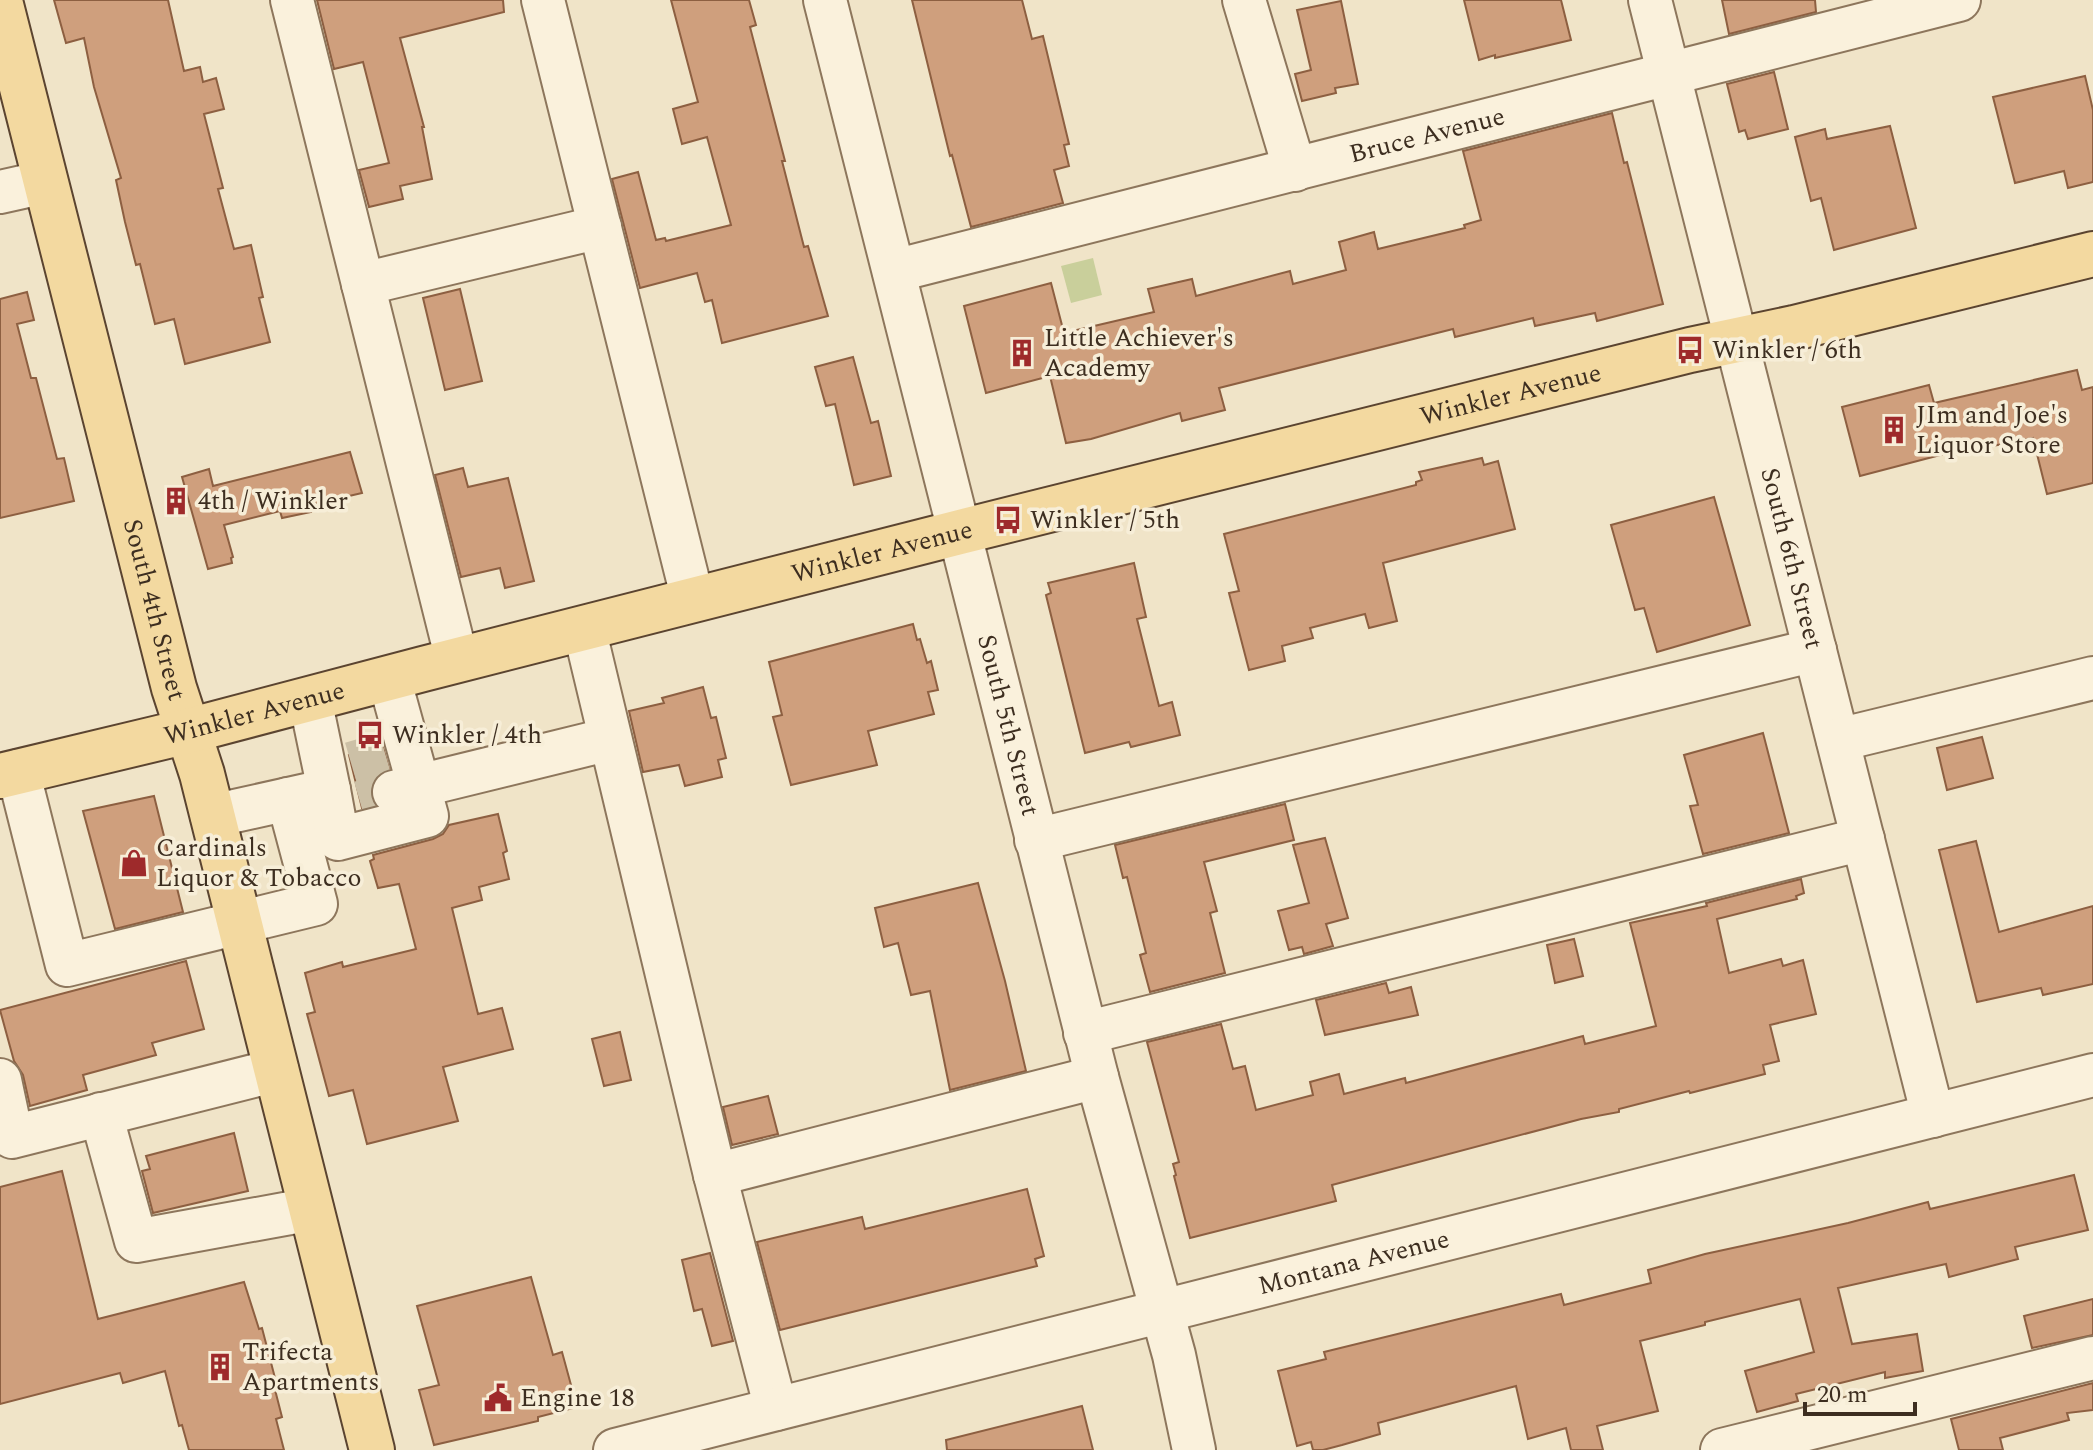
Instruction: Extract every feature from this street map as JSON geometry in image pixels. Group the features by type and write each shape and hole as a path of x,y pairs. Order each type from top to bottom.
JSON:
{"main road":[{"name":"South 4th Street","path":"0,1 174,688 240,923 372,1450"},
{"name":"Winkler Avenue","path":"9,774 188,731 960,532 1736,339 1794,328 2093,254"}],"street":[{"path":"292,0 457,660"},
{"path":"543,0 693,600"},
{"name":"South 5th Street","path":"825,0 1085,1033 1163,1312 1194,1450"},
{"path":"1244,0 1295,170"},
{"name":"South 6th Street","path":"1650,0 1933,1116"},
{"name":"Bruce Avenue","path":"894,271 1668,76 1946,1"},
{"path":"0,192 45,182"},
{"path":"363,284 600,227"},
{"path":"584,628 715,1175 776,1409"},
{"path":"1036,840 1815,650"},
{"path":"367,779 389,678"},
{"path":"1838,740 2093,678"},
{"path":"310,699 367,779"},
{"path":"212,816 367,779 610,739"},
{"path":"9,774 67,965 316,904 288,799"},
{"path":"1085,1033 1863,839"},
{"path":"0,1080 6,1138 277,1070"},
{"name":"Montana Avenue","path":"615,1450 2093,1075"},
{"path":"715,1175 1097,1077"},
{"path":"101,1114 136,1241 312,1209"},
{"path":"1722,1450 2093,1358"}],"green space":[{"path":"1093,258 1102,295 1071,303 1061,266"}],"building":[{"path":"54,0 168,0 184,71 200,67 203,82 216,78 224,109 204,114 223,188 218,189 234,249 251,245 270,342 185,364 174,319 155,324 140,264 136,265 125,222 116,180 121,178 94,87 84,38 66,43"},
{"path":"317,0 503,0 504,12 400,38 424,127 432,179 400,186 403,199 369,207 359,170 389,163 363,62 334,69"},
{"path":"671,0 749,0 756,25 750,27 785,161 782,161 804,247 808,246 828,316 722,343 712,300 705,302 697,273 640,288 612,179 638,172 656,240 665,238 666,241 731,225 707,137 682,144 673,109 698,102"},
{"path":"912,0 1022,0 1032,39 1043,36 1069,144 1064,145 1069,166 1054,170 1063,203 971,227 950,156"},
{"path":"1464,0 1561,0 1571,40 1479,60"},
{"path":"1722,0 1815,0 1816,12 1729,34"},
{"path":"1341,1 1358,84 1335,88 1336,93 1302,101 1295,74 1311,70 1297,10"},
{"path":"1774,72 1788,129 1748,139 1745,130 1739,132 1727,84"},
{"path":"2085,76 2093,110 2093,182 2068,188 2064,171 2015,183 1993,97"},
{"path":"1612,113 1663,304 1597,321 1595,313 1535,326 1533,318 1455,337 1453,329 1219,388 1225,410 1182,421 1180,413 1091,439 1066,443 1050,376 986,393 964,306 1051,283 1064,333 1154,312 1148,289 1192,279 1196,296 1290,271 1293,284 1346,270 1339,242 1374,232 1378,249 1465,228 1464,225 1481,220 1463,151"},
{"path":"1890,126 1916,228 1834,250 1821,198 1811,201 1795,137 1825,129 1827,139"},
{"path":"460,289 482,381 445,390 423,298"},
{"path":"27,292 34,320 17,324 31,378 36,378 57,459 64,458 74,501 0,518 0,299"},
{"path":"853,357 871,423 878,421 891,476 854,485 835,404 826,406 815,367"},
{"path":"2077,370 2082,390 2093,387 2093,483 2047,494 2033,438 1972,450 1971,447 1860,476 1842,407 1929,385 1934,403"},
{"path":"350,452 362,493 310,505 311,512 282,518 280,511 224,525 232,563 208,569 182,477 209,469 213,486"},
{"path":"1482,458 1484,465 1498,461 1515,529 1383,563 1397,621 1369,628 1365,614 1310,628 1313,638 1282,646 1285,661 1249,670 1229,593 1239,591 1224,534 1416,485 1422,480 1419,472"},
{"path":"463,468 468,487 508,478 534,581 505,588 500,568 461,577 435,475"},
{"path":"1714,497 1750,625 1657,652 1644,608 1635,610 1611,525"},
{"path":"1134,563 1146,617 1137,619 1159,706 1172,702 1180,735 1131,747 1129,742 1085,753 1046,595 1051,593 1048,583"},
{"path":"913,624 927,663 931,661 938,690 928,692 934,714 868,731 877,765 791,785 773,717 782,715 769,662"},
{"path":"703,687 711,718 716,717 726,758 718,760 722,777 685,786 679,765 643,772 629,711 664,703 662,698"},
{"path":"1763,733 1789,833 1703,854 1690,806 1698,805 1684,755"},
{"path":"1982,737 1993,778 1947,790 1937,748"},
{"path":"383,747 389,769 378,774 371,785 374,805 362,808 349,755"},
{"name":"Cardinals Liquor & Tobacco","path":"154,796 183,912 115,929 83,811"},
{"path":"1285,804 1294,840 1204,862 1217,911 1210,913 1225,973 1150,992 1140,955 1146,953 1127,877 1123,878 1115,845"},
{"path":"498,814 507,851 503,853 509,879 479,887 482,900 452,908 478,1014 502,1008 513,1049 443,1067 458,1121 367,1144 353,1090 329,1096 307,1014 315,1012 305,973 342,962 343,967 416,949 399,884 378,888 370,861 374,859 373,855 433,839 443,834 449,825"},
{"path":"1325,838 1348,918 1326,924 1333,946 1304,954 1302,947 1289,950 1278,911 1309,903 1293,845"},
{"path":"1976,841 1999,932 2093,906 2093,984 2043,995 2041,988 1977,1002 1939,850"},
{"path":"1801,879 1804,893 1796,896 1797,899 1717,919 1729,973 1781,959 1783,966 1803,960 1816,1014 1770,1025 1779,1061 1763,1065 1765,1074 1689,1091 1619,1109 1619,1112 1581,1119 1332,1185 1336,1201 1190,1238 1174,1176 1173,1164 1179,1162 1147,1042 1221,1024 1233,1069 1245,1066 1256,1110 1313,1095 1310,1082 1339,1074 1344,1094 1405,1078 1406,1083 1583,1036 1585,1044 1656,1026 1630,923 1707,906 1706,903"},
{"path":"978,883 1026,1071 950,1090 930,991 911,995 898,943 884,947 875,908"},
{"path":"1574,939 1583,976 1555,983 1547,945"},
{"path":"186,961 204,1029 152,1043 156,1055 83,1075 87,1090 30,1106 23,1075 14,1061 0,1010"},
{"path":"1386,983 1389,993 1411,987 1418,1015 1325,1035 1316,1000"},
{"path":"620,1032 631,1080 604,1086 592,1039"},
{"path":"768,1096 778,1134 732,1145 723,1107"},
{"path":"234,1133 248,1191 153,1213 142,1171 150,1169 146,1156"},
{"path":"62,1171 98,1319 244,1282 259,1329 262,1328 275,1378 272,1378 282,1417 276,1419 284,1450 189,1450 182,1425 179,1426 165,1371 123,1383 120,1373 0,1404 0,1187"},
{"path":"2074,1175 2088,1230 2015,1247 2018,1259 1949,1277 1946,1264 1838,1288 1852,1344 1917,1334 1923,1371 1885,1378 1885,1372 1796,1394 1798,1401 1757,1412 1745,1371 1814,1352 1800,1299 1640,1341 1658,1411 1597,1426 1603,1450 1571,1450 1566,1428 1528,1439 1516,1386 1378,1423 1380,1434 1342,1445 1323,1450 1313,1450 1311,1442 1297,1446 1278,1371 1326,1359 1324,1352 1561,1294 1564,1305 1651,1283 1648,1270 1705,1254 1928,1202 1930,1209"},
{"path":"1027,1189 1044,1256 1035,1259 1037,1266 780,1330 757,1242 862,1217 865,1229"},
{"path":"710,1253 733,1341 712,1346 702,1309 694,1311 682,1260"},
{"path":"531,1277 553,1355 562,1352 577,1407 538,1417 538,1421 434,1445 419,1390 439,1385 417,1306"},
{"path":"2093,1299 2093,1335 2032,1348 2024,1316"},
{"path":"2093,1383 2093,1410 2067,1413 2069,1420 2000,1438 2003,1450 1959,1450 1951,1419"},
{"path":"1082,1406 1093,1450 947,1450 946,1440"}],"tunnel":[{"path":"351,763 385,753"},
{"path":"360,802 394,792"}],"place":[{"name":"Winkler / 6th","path":"1690,350"},
{"name":"Little Achiever's Academy","path":"1022,353"},
{"name":"JIm and Joe's Liquor Store","path":"1894,430"},
{"name":"4th / Winkler","path":"176,501"},
{"name":"Winkler / 5th","path":"1008,520"},
{"name":"Winkler / 4th","path":"370,735"},
{"name":"Cardinals Liquor & Tobacco","path":"134,863"},
{"name":"Trifecta Apartments","path":"220,1367"},
{"name":"Engine 18","path":"498,1398"}]}
